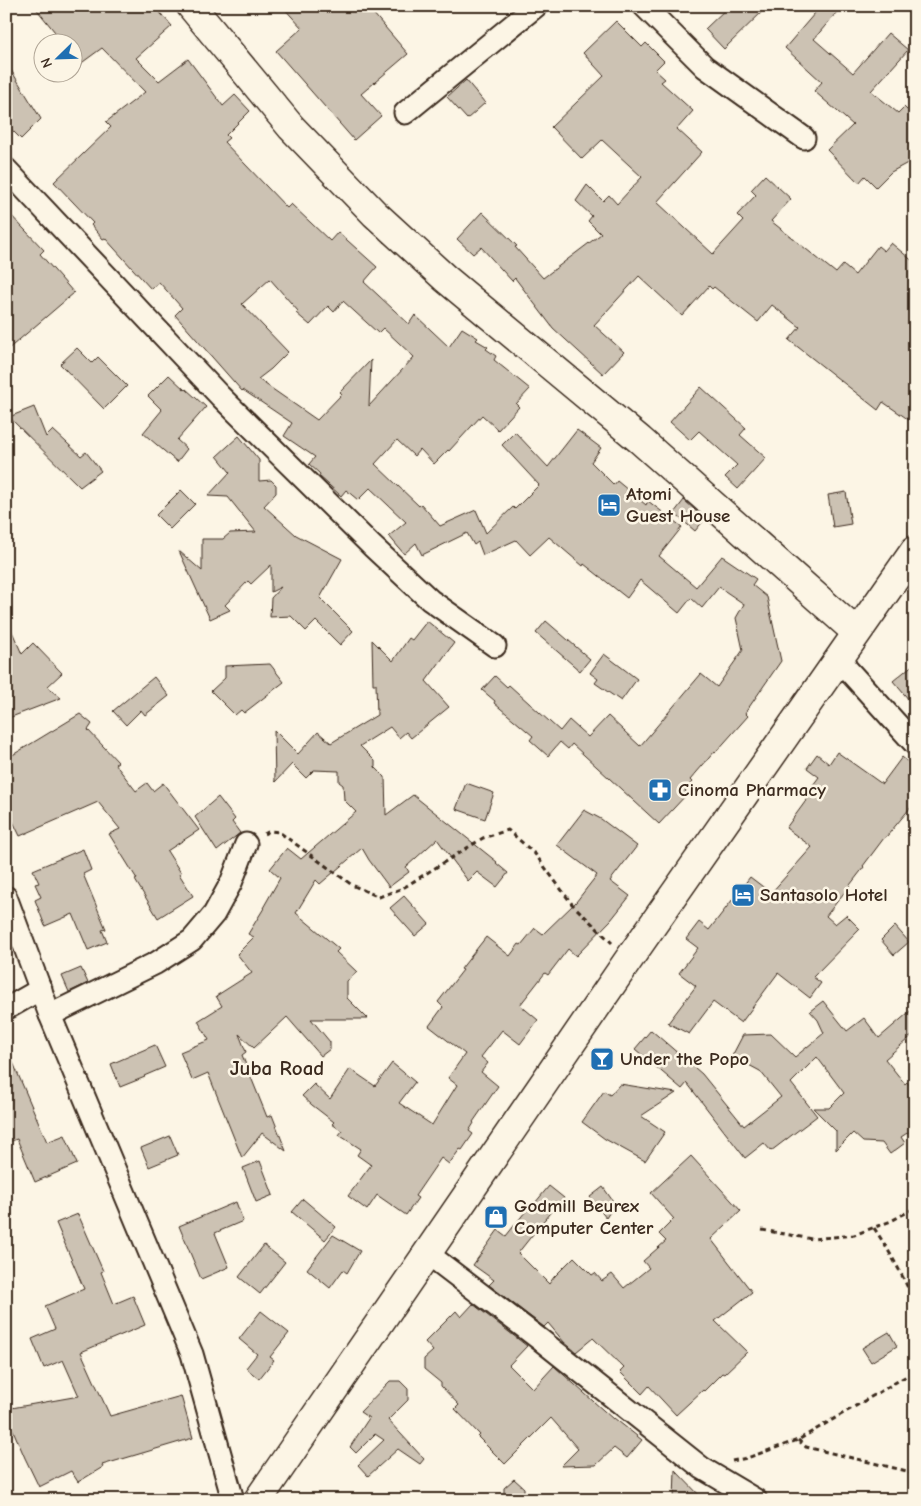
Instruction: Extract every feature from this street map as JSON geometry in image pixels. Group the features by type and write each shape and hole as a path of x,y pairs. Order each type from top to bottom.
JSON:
{"street":[{"path":"191,6 291,127 375,214 446,278 640,440 856,632"},
{"path":"406,113 536,6"},
{"path":"644,6 706,67 804,138"},
{"path":"6,169 220,396 373,547 430,600 495,646"},
{"path":"258,1500 629,959 915,550"},
{"path":"838,659 915,744"},
{"path":"50,1015 156,963 192,940 214,914 231,883 246,844"},
{"path":"6,897 50,1015 192,1354 233,1500"},
{"path":"6,948 29,956"},
{"path":"6,1009 40,989"},
{"path":"427,1253 542,1340 702,1468 756,1500"}],"path":[{"path":"246,844 270,831 279,832 352,885 379,897 403,888 483,838 508,830 535,854 572,904 629,959"},
{"path":"762,1230 812,1239 854,1235 891,1221 915,1208"},
{"path":"874,1228 888,1248 909,1288 915,1304"},
{"path":"702,1468 747,1458 798,1440 915,1371"},
{"path":"798,1440 806,1446 907,1471 915,1476"}],"building":[{"path":"34,6 154,6 172,26 136,58 159,81 188,59 223,106 235,95 250,111 226,135 229,138 224,142 287,208 291,204 330,241 338,232 377,267 364,282 409,324 415,315 449,347 462,328 478,338 476,340 488,347 486,349 496,356 494,360 530,389 516,404 519,407 498,430 482,415 449,451 434,464 420,449 414,456 397,440 375,464 419,506 421,504 440,526 476,510 486,533 513,507 515,509 539,485 502,445 515,432 548,467 577,430 601,448 591,462 614,485 617,481 646,505 648,501 682,527 659,556 696,587 722,556 756,579 752,585 767,597 781,661 745,713 748,716 690,780 692,782 685,791 688,793 659,824 572,744 568,749 560,742 548,756 530,740 533,736 494,703 495,701 482,690 495,676 507,687 509,685 560,731 569,720 588,737 608,716 640,746 701,674 717,687 743,650 736,618 744,604 719,587 702,608 691,598 679,613 640,580 627,598 584,564 583,566 549,537 530,555 516,540 483,555 478,542 474,545 467,533 422,555 416,543 404,554 389,536 406,522 370,488 358,500 346,490 341,496 319,476 320,474 309,464 315,457 284,436 292,423 242,391 175,315 182,308 159,282 151,289 105,238 103,239 91,225 93,223 54,182 111,127 106,122 145,92 102,48 82,63 82,32 55,32","holes":["270,279 298,311 296,313 310,325 328,306 334,312 343,301 378,333 383,328 414,357 369,406 371,360 340,392 342,394 317,420 258,379 288,352 242,304"]},
{"path":"282,6 367,6 408,54 361,94 381,116 354,140 276,51 302,28"},
{"path":"729,6 768,6 724,49 705,29"},
{"path":"821,6 842,6 814,39 853,73 888,33 908,50 871,91 898,113 904,107 907,110 915,104 915,159 891,172 876,187 865,176 859,183 827,150 853,125 814,91 822,82 785,48"},
{"path":"616,21 642,47 646,43 664,61 655,70 665,79 661,82 693,111 677,129 702,152 657,202 713,254 743,221 737,215 756,195 751,190 765,175 791,199 771,221 836,273 843,265 855,275 878,246 884,251 891,243 915,263 915,424 883,402 878,410 789,340 800,327 772,305 758,322 714,287 712,289 709,286 682,316 639,276 594,325 624,352 603,374 553,328 515,278 512,281 481,247 473,254 457,239 482,212 517,246 515,247 543,278 601,234 588,221 592,216 576,201 587,185 603,201 609,195 617,204 642,177 602,140 582,159 551,127 604,76 583,53"},
{"path":"6,62 41,119 21,139 6,124"},
{"path":"466,80 485,103 467,119 447,97"},
{"path":"6,210 44,250 40,254 74,293 6,351"},
{"path":"77,348 92,363 98,357 127,386 104,409 60,364"},
{"path":"169,375 206,407 177,440 187,449 177,462 143,433 162,410 148,396"},
{"path":"701,387 746,428 740,435 766,458 738,489 725,477 737,465 699,431 690,440 670,422"},
{"path":"34,407 46,437 53,430 81,456 86,452 101,471 80,487 9,417"},
{"path":"239,436 259,460 259,481 271,480 276,485 276,493 264,506 296,535 342,559 320,598 353,631 340,645 316,621 306,631 291,616 270,617 271,598 281,587 271,592 271,565 251,584 248,581 225,605 230,610 210,619 179,551 202,571 202,539 223,539 230,533 256,532 228,497 208,496 230,472 217,456"},
{"path":"181,490 195,504 170,529 156,515"},
{"path":"846,492 851,524 833,527 828,495"},
{"path":"684,500 705,519 695,531 674,513"},
{"path":"6,618 22,654 33,643 62,673 47,687 61,698 6,719"},
{"path":"427,621 454,643 426,681 449,707 411,738 406,732 399,738 390,727 360,746 375,761 375,767 385,777 386,815 413,795 497,862 508,873 497,887 477,872 468,881 437,839 406,867 409,872 389,887 362,848 320,884 316,880 296,913 339,949 336,952 357,972 347,981 347,998 368,1019 311,1019 330,1042 330,1049 321,1056 287,1017 254,1048 239,1034 246,1052 242,1055 267,1117 272,1115 286,1151 262,1133 242,1158 208,1073 192,1080 180,1052 209,1040 198,1021 222,1006 216,996 252,973 237,954 254,937 248,934 280,878 270,869 287,848 301,859 356,812 344,800 343,785 339,782 339,771 314,770 306,778 292,764 275,782 274,730 298,754 318,732 331,743 377,715 376,684 373,684 372,640 393,661 409,638 412,640"},
{"path":"546,621 590,659 580,671 536,633"},
{"path":"604,654 637,679 621,701 595,683 598,679 590,673"},
{"path":"915,663 915,707 893,681"},
{"path":"270,664 284,682 244,713 241,710 235,715 211,691 225,678 225,666"},
{"path":"154,677 169,696 145,715 141,710 126,725 113,711"},
{"path":"80,714 92,724 88,730 118,762 115,764 136,791 147,783 153,791 163,783 199,830 167,851 193,896 158,918 135,880 137,879 109,834 120,829 98,802 20,836 6,807 6,759"},
{"path":"837,752 882,784 902,757 915,768 915,802 884,838 826,916 835,924 846,915 860,929 813,977 821,983 810,998 778,973 741,1023 713,1002 689,1034 668,1023 696,986 679,973 698,948 686,939 699,922 709,930 750,877 771,893 812,847 786,828 816,787 813,785 819,777 807,768 817,754 829,764"},
{"path":"466,783 494,793 485,819 456,809"},
{"path":"218,797 235,819 232,822 240,833 217,851 195,817"},
{"path":"584,810 601,819 637,846 610,881 630,896 611,920 576,956 568,949 548,975 545,973 520,1005 538,1020 520,1044 502,1030 481,1057 488,1063 481,1072 498,1086 473,1122 469,1131 473,1134 462,1150 460,1149 449,1164 441,1158 415,1196 418,1198 406,1215 377,1195 367,1210 348,1196 371,1165 357,1155 361,1149 339,1135 342,1131 332,1124 334,1122 302,1096 314,1084 330,1099 350,1069 375,1086 392,1063 415,1082 399,1103 432,1125 457,1085 448,1078 465,1054 429,1026 443,1007 438,1002 486,937 510,956 535,928 543,934 576,902 597,875 557,845"},
{"path":"83,849 91,870 83,874 106,929 102,930 107,942 88,950 73,914 45,926 35,900 41,897 35,884 39,883 33,870"},
{"path":"404,896 429,924 415,936 390,908"},
{"path":"895,926 909,942 894,955 881,940"},
{"path":"81,968 88,983 69,992 62,976"},
{"path":"823,1001 847,1031 864,1018 879,1038 915,1007 915,1033 885,1059 905,1084 907,1082 915,1092 915,1128 901,1137 905,1143 890,1154 882,1143 863,1142 853,1133 836,1150 836,1131 813,1108 829,1108 844,1093 817,1057 791,1083 817,1116 771,1151 764,1143 745,1158 687,1083 682,1089 635,1049 651,1030 702,1074 744,1126 781,1097 760,1071 732,1056 743,1035 771,1034 795,1057 824,1033 818,1020 810,1011"},
{"path":"155,1045 165,1067 120,1087 111,1064"},
{"path":"6,1046 47,1142 65,1135 77,1164 35,1182 17,1139 6,1143"},
{"path":"620,1084 676,1093 641,1116 665,1132 645,1161 605,1139 582,1122 604,1091 610,1095"},
{"path":"170,1136 178,1155 149,1167 141,1148"},
{"path":"691,1156 741,1211 711,1239 752,1292 715,1321 747,1352 676,1415 649,1386 642,1394 620,1372 624,1368 593,1338 576,1352 564,1342 548,1323 544,1327 489,1285 494,1280 473,1265 498,1230 506,1236 533,1202 535,1203 549,1186 564,1198 518,1253 549,1284 574,1257 592,1275 595,1273 602,1281 612,1274 624,1288 649,1268 643,1261 666,1241 659,1234 674,1219 651,1193"},
{"path":"260,1161 273,1195 256,1202 243,1168"},
{"path":"603,1187 615,1204 606,1218 590,1197"},
{"path":"303,1199 336,1227 325,1240 292,1212"},
{"path":"236,1202 243,1221 215,1233 229,1267 201,1279 179,1226"},
{"path":"78,1214 103,1271 101,1272 114,1304 133,1296 145,1325 81,1352 110,1416 181,1396 193,1438 102,1465 103,1467 78,1482 71,1471 39,1487 6,1414 6,1409 79,1396 63,1360 44,1368 32,1339 55,1329 45,1306 84,1289 56,1223"},
{"path":"333,1235 360,1251 347,1273 343,1270 330,1288 307,1269"},
{"path":"264,1245 285,1262 260,1294 239,1277"},
{"path":"473,1304 527,1346 509,1365 533,1389 554,1366 613,1419 642,1440 627,1458 614,1448 596,1465 561,1466 578,1449 551,1418 505,1464 478,1437 480,1435 455,1409 459,1405 441,1386 441,1383 424,1369 424,1359 433,1351 425,1342 456,1311 461,1317"},
{"path":"261,1311 289,1333 270,1357 274,1360 259,1379 246,1368 257,1354 239,1339"},
{"path":"889,1332 897,1346 871,1362 862,1348"},
{"path":"390,1381 400,1381 408,1389 408,1400 388,1420 424,1459 420,1464 398,1449 368,1476 358,1465 384,1440 375,1434 356,1453 350,1447 369,1418 360,1412"},
{"path":"675,1470 704,1500 674,1500"},
{"path":"514,1479 524,1488 524,1500 504,1500 504,1488"}],"place":[{"name":"Atomi Guest House","path":"609,505"},
{"name":"Cinoma Pharmacy","path":"660,790"},
{"name":"Santasolo Hotel","path":"743,895"},
{"name":"Under the Popo","path":"602,1059"},
{"name":"Godmill Beurex Computer Center","path":"496,1217"}],"district":[{"name":"Juba Road","path":"277,1068"}]}
